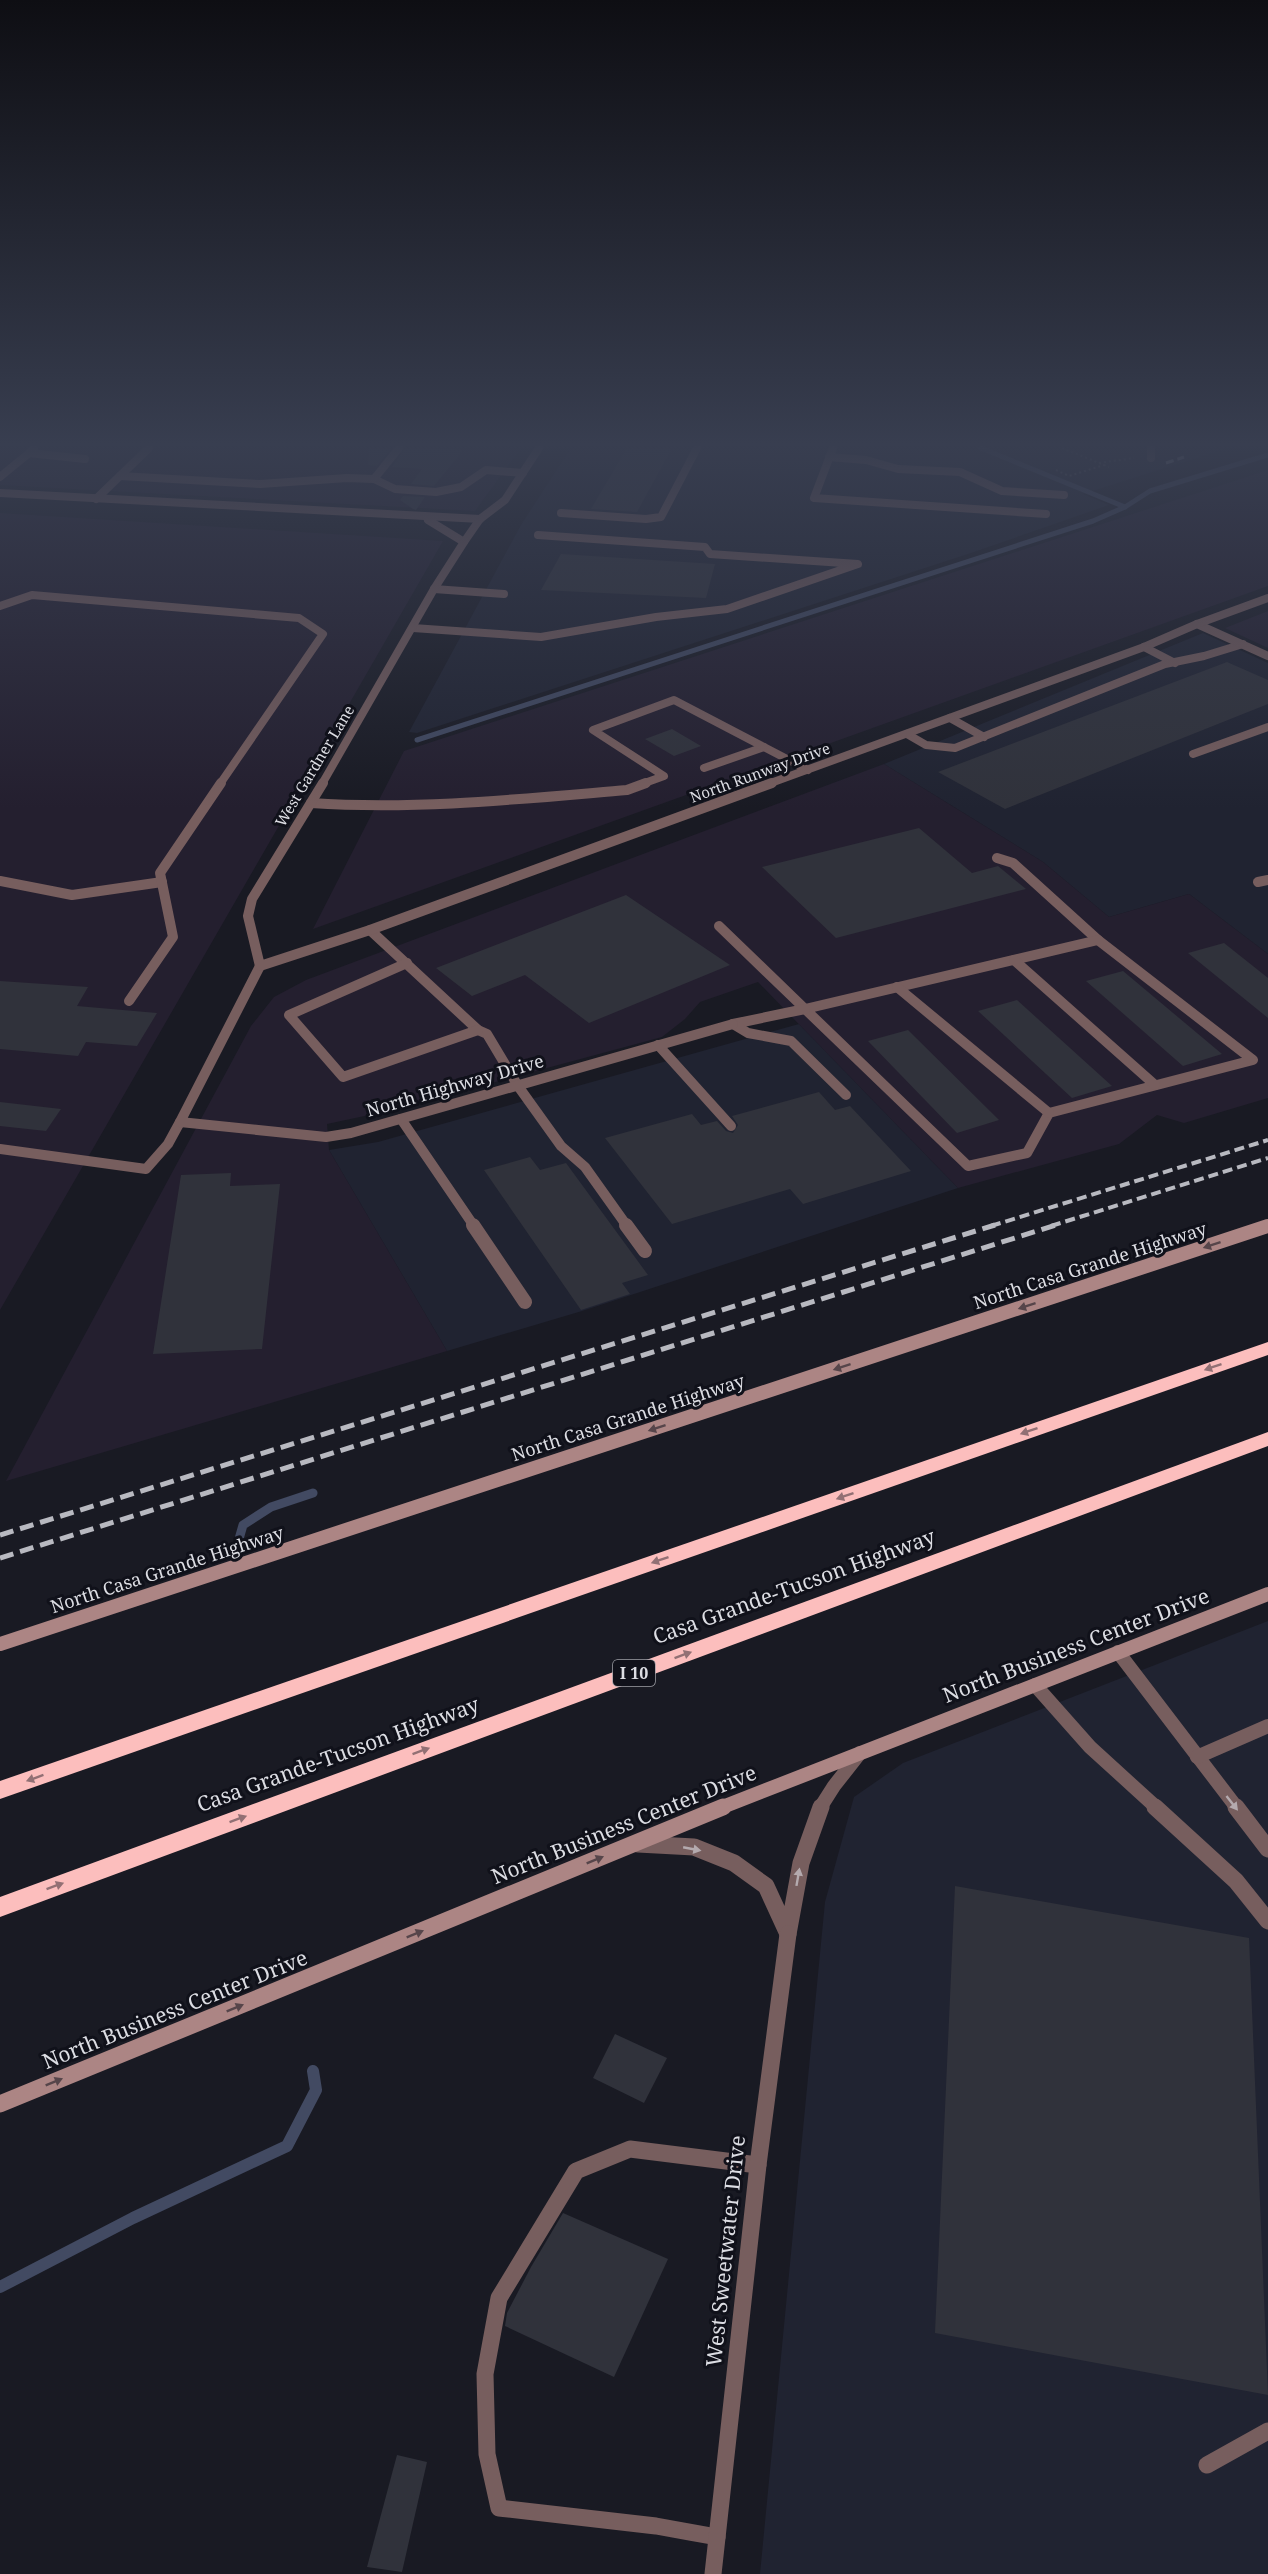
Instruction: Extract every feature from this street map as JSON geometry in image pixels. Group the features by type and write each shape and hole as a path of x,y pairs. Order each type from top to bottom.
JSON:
{"highway":[{"path":"0,1790 1268,1348"},
{"name":"Casa Grande-Tucson Highway","path":"0,1907 1268,1439"}],"main road":[{"name":"North Casa Grande Highway","path":"0,1644 1268,1226"},
{"name":"North Business Center Drive","path":"0,2104 860,1753 1268,1594"}],"street":[{"name":"West Gardner Lane","path":"260,966 248,916 252,899 311,803 447,568"},
{"path":"413,628 541,637 656,617 727,609 846,568"},
{"path":"434,589 504,594"},
{"path":"0,606 32,595 241,613 298,618 323,634 160,873 173,937 129,1001"},
{"name":"North Runway Drive","path":"260,966 370,930 907,734 1144,647 1197,624 1268,598"},
{"path":"1197,624 1268,656"},
{"path":"907,734 926,745 955,748 1174,663 1243,644"},
{"path":"1144,647 1174,663"},
{"path":"311,803 373,807 440,805 627,790 664,776 593,730 674,700 808,770"},
{"path":"950,718 984,737"},
{"path":"1193,754 1268,727"},
{"path":"705,768 764,747"},
{"path":"719,926 968,1166 1027,1154 1049,1113 1252,1060 1098,940 1014,863 997,858"},
{"path":"0,881 72,895 162,882"},
{"path":"370,930 478,1030 487,1034 518,1086 561,1146 585,1167 645,1251"},
{"name":"North Highway Drive","path":"180,1122 326,1137 351,1133 733,1024 1098,940"},
{"path":"403,959 289,1015 343,1077 478,1030"},
{"path":"1014,960 1155,1085"},
{"path":"0,1149 146,1169 168,1144 260,966"},
{"path":"897,987 1049,1113"},
{"path":"733,1024 748,1033 791,1041 846,1095"},
{"path":"658,1045 731,1126"},
{"path":"401,1119 525,1302"},
{"path":"1118,1652 1268,1848"},
{"path":"1035,1685 1089,1747 1236,1881 1268,1921"},
{"path":"1197,1757 1268,1726"},
{"name":"West Sweetwater Drive","path":"712,2574 758,2165 799,1867 814,1821 836,1782 860,1753"},
{"path":"634,1844 694,1847 734,1863 766,1886 788,1934"},
{"path":"717,2537 656,2526 499,2508 487,2454 484,2374 499,2298 576,2171 630,2149 758,2165"},
{"path":"1207,2464 1268,2431"}],"shaded area":[{"path":"0,568 427,568 0,1310"},
{"path":"498,568 924,568 417,733 409,732"},
{"path":"966,568 1268,568 1268,586 313,929 404,751"},
{"path":"1268,611 1268,648 1225,628"},
{"path":"1203,633 1268,663 1268,954 1189,894 1109,917 1043,862 884,764"},
{"path":"884,764 1043,862 1109,917 1189,894 1268,954 1268,1098 1184,1123 1157,1115 1119,1144 958,1188 758,982 700,1002 685,1019 662,1037 388,1111 327,1124 329,1150 447,1351 6,1481 251,1026 274,997 306,980"},
{"path":"799,1024 958,1188 582,1311 447,1351 329,1150 378,1142"},
{"path":"1268,1621 1268,2574 760,2574 825,1902 854,1797 903,1763"}],"building":[{"path":"553,568 714,568 706,598 541,590"},
{"path":"1227,662 1268,680 1268,704 1005,809 938,772"},
{"path":"672,729 701,746 674,756 645,739"},
{"path":"919,828 972,873 998,866 1026,889 836,938 762,867"},
{"path":"626,895 730,965 589,1023 525,975 472,996 436,968"},
{"path":"1224,943 1268,978 1268,1018 1188,953"},
{"path":"1123,971 1222,1054 1183,1066 1086,981"},
{"path":"0,981 88,987 77,1006 157,1013 137,1046 86,1042 78,1056 0,1049"},
{"path":"1017,1000 1112,1086 1072,1098 978,1011"},
{"path":"908,1030 999,1120 957,1133 868,1041"},
{"path":"819,1092 835,1110 850,1106 911,1171 803,1204 790,1189 672,1224 605,1138 692,1114 701,1125 717,1121 726,1131 733,1133 738,1125 732,1116"},
{"path":"0,1102 61,1109 46,1131 0,1126"},
{"path":"530,1157 540,1170 566,1163 648,1275 622,1283 630,1294 581,1310 484,1170"},
{"path":"231,1173 230,1186 280,1184 262,1349 153,1354 181,1175"},
{"path":"955,1886 1249,1938 1268,2395 935,2333"},
{"path":"615,2034 667,2058 644,2103 593,2078"},
{"path":"563,2213 668,2259 614,2377 505,2326 507,2313"},
{"path":"397,2455 427,2462 402,2572 367,2567"}],"waterway":[{"path":"417,740 948,568"},
{"path":"239,1539 243,1525 271,1507 313,1493"},
{"path":"0,2287 133,2218 287,2146 316,2090 313,2071"}],"railway":[{"path":"991,1226 1268,1140"},
{"path":"1051,1226 1268,1158"},
{"path":"0,1535 995,1225"},
{"path":"0,1558 1056,1225"}]}
